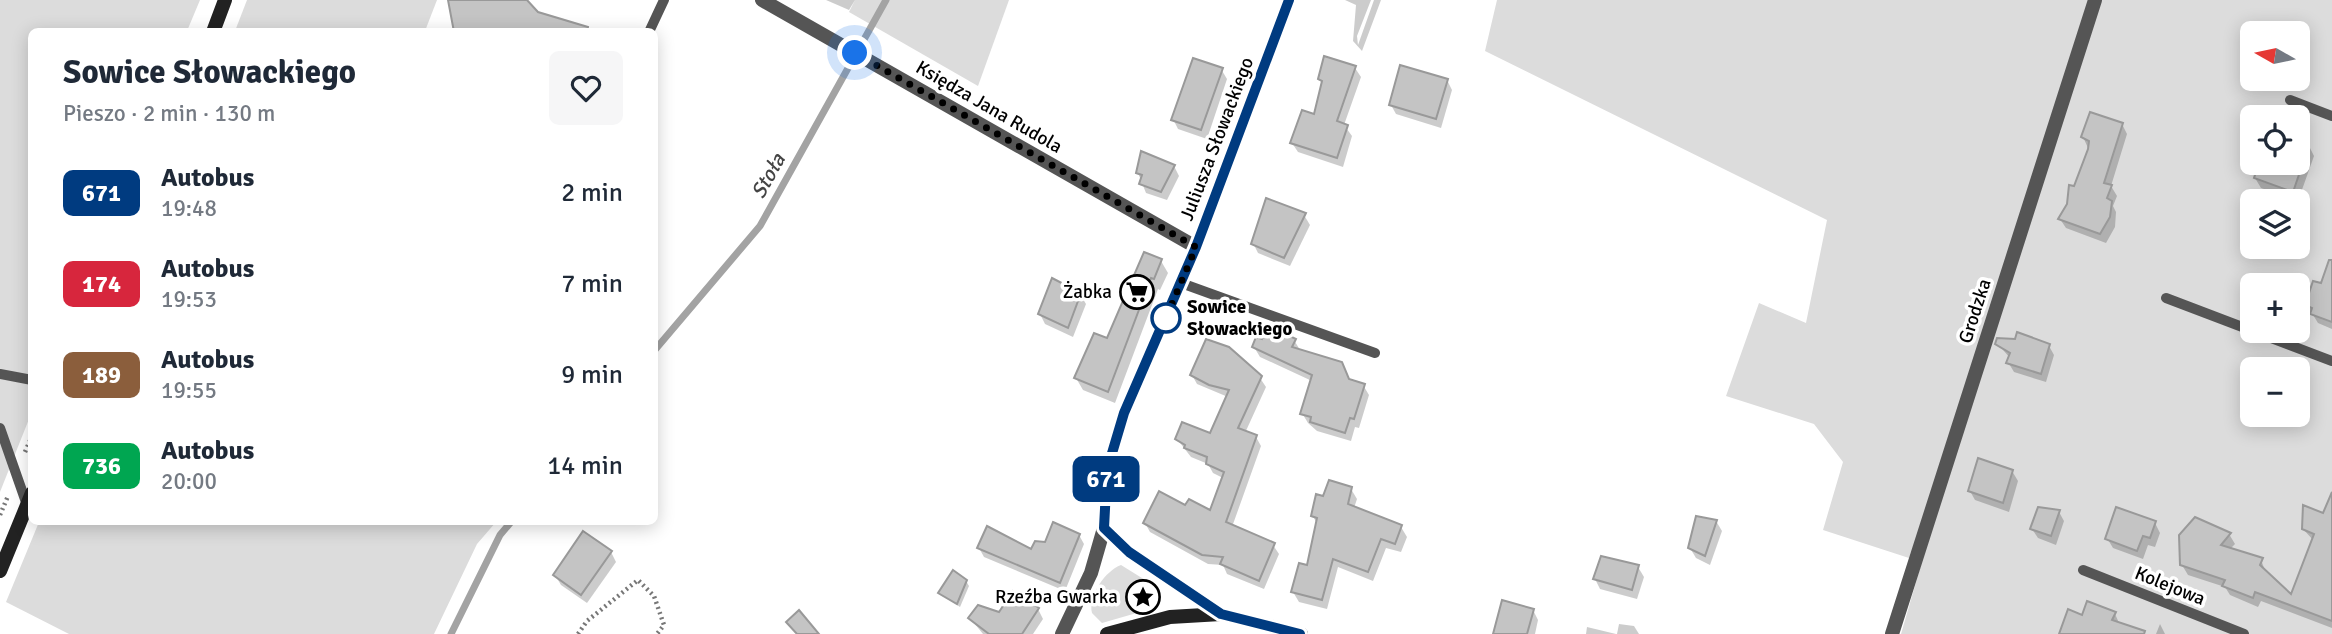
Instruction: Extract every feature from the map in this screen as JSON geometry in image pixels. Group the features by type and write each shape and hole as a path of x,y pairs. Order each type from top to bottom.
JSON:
{"street":[{"path":"214,28 225,0"},
{"name":"Księdza Jana Rudola","path":"762,0 1196,247"},
{"name":"Juliusza Słowackiego","path":"1062,634 1091,573 1104,528 1107,470 1124,413 1196,247 1289,0"},
{"name":"Grodzka","path":"1892,634 2095,0"},
{"path":"0,571 28,501"},
{"path":"1104,528 1129,552 1221,614"},
{"path":"1107,634 1170,617 1221,614 1301,634"}],"lane":[{"path":"651,28 664,0"},
{"path":"2290,100 2332,116"},
{"path":"1181,283 1375,354"},
{"path":"2166,298 2332,361"},
{"path":"0,374 28,379"},
{"path":"0,428 28,497"},
{"name":"Kolejowa","path":"2083,570 2244,634"}],"path":[{"path":"579,634 587,621 638,580 660,607 664,625 657,634"},
{"path":"1137,589 1158,594 1154,608 1133,603 1137,589"}],"shaded area":[{"path":"0,0 200,0 188,28 28,28 28,422 0,492"},
{"path":"247,0 437,0 426,28 236,28"},
{"path":"855,0 1009,0 978,86 849,12"},
{"path":"1497,0 2332,0 2332,634 1901,634 1921,565 1911,552 1909,558 1823,530 1843,462 1814,424 1726,396 1759,303 1806,323 1827,220 1485,51"},
{"path":"38,525 493,525 477,544 434,634 69,634 6,602"},
{"path":"1121,565 1158,588 1158,594 1137,589 1133,602 1154,608 1102,623 1092,613 1095,592 1104,578"}],"building":[{"path":"448,0 527,0 538,12 588,27 588,28 453,28"},
{"path":"1324,56 1356,66 1337,121 1348,125 1337,158 1290,143 1302,110 1314,114 1322,81 1318,79"},
{"path":"1193,58 1223,68 1201,130 1171,120"},
{"path":"1400,65 1448,79 1436,119 1389,105"},
{"path":"2090,112 2123,123 2104,183 2112,185 2107,198 2112,201 2110,217 2100,234 2058,219 2067,204 2069,185 2074,186 2088,149 2089,141 2081,137"},
{"path":"1141,151 1175,165 1161,192 1139,184 1142,175 1136,173"},
{"path":"2255,175 2299,175 2294,189 2285,189 2254,178"},
{"path":"1266,198 1306,213 1284,258 1251,244"},
{"path":"1144,252 1162,259 1154,279 1151,278 1108,392 1074,378 1094,333 1107,338"},
{"path":"2329,260 2332,260 2332,322 2310,314 2310,290 2313,281 2321,283"},
{"path":"1052,278 1081,293 1068,328 1038,314"},
{"path":"1268,326 1296,339 1292,347 1342,362 1349,379 1365,384 1354,419 1350,418 1345,433 1310,422 1311,417 1300,414 1312,375 1252,347 1256,337 1262,339"},
{"path":"2017,332 2050,344 2041,374 2006,363 2010,353 1995,344 1997,338 2015,339"},
{"path":"1206,339 1229,347 1262,376 1238,428 1257,435 1226,522 1275,543 1259,581 1220,564 1223,557 1202,555 1143,523 1159,491 1185,505 1189,499 1210,510 1224,472 1206,464 1207,457 1184,448 1185,445 1175,439 1182,422 1210,433 1229,390 1209,385 1190,375"},
{"path":"1978,458 2013,470 2003,503 1968,491"},
{"path":"1329,480 1352,487 1348,504 1402,525 1395,544 1381,539 1368,572 1333,559 1322,600 1291,592 1299,563 1307,565 1317,518 1311,516 1316,494 1323,496"},
{"path":"2332,492 2332,621 2255,592 2253,598 2222,586 2225,580 2180,565 2179,535 2195,517 2231,533 2221,545 2263,558 2260,565 2291,594 2314,534 2302,529 2303,505 2323,513"},
{"path":"2038,507 2060,510 2051,536 2030,529"},
{"path":"2116,507 2156,521 2150,538 2143,536 2137,551 2105,539"},
{"path":"1696,516 1717,520 1705,556 1688,548"},
{"path":"1053,522 1080,534 1060,583 977,548 987,526 1031,549 1035,541 1045,542"},
{"path":"583,531 612,551 581,595 553,575"},
{"path":"1601,556 1639,565 1632,590 1593,579"},
{"path":"953,570 967,580 957,604 938,593"},
{"path":"1013,591 1039,608 1022,634 989,634 968,618 978,605 999,612"},
{"path":"1502,600 1534,609 1527,634 1493,634"},
{"path":"2087,601 2116,612 2112,620 2145,631 2144,634 2059,634 2068,609 2082,615"},
{"path":"799,610 819,634 797,634 786,622"}],"waterway":[{"name":"Stoła","path":"658,346 760,226 886,0"},
{"name":"Stoła","path":"451,634 500,535 508,525"}],"bus line":[{"name":"671","path":"1289,0 1256,94 1196,247 1124,413 1107,470 1104,528 1129,552 1221,614 1300,634"}],"place":[{"name":"Żabka","path":"1137,292"},
{"name":"Sowice Słowackiego","path":"1166,318"},
{"name":"Rzeźba Gwarka","path":"1143,597"}],"route":[{"path":"855,53 1196,247 1166,318"}]}
